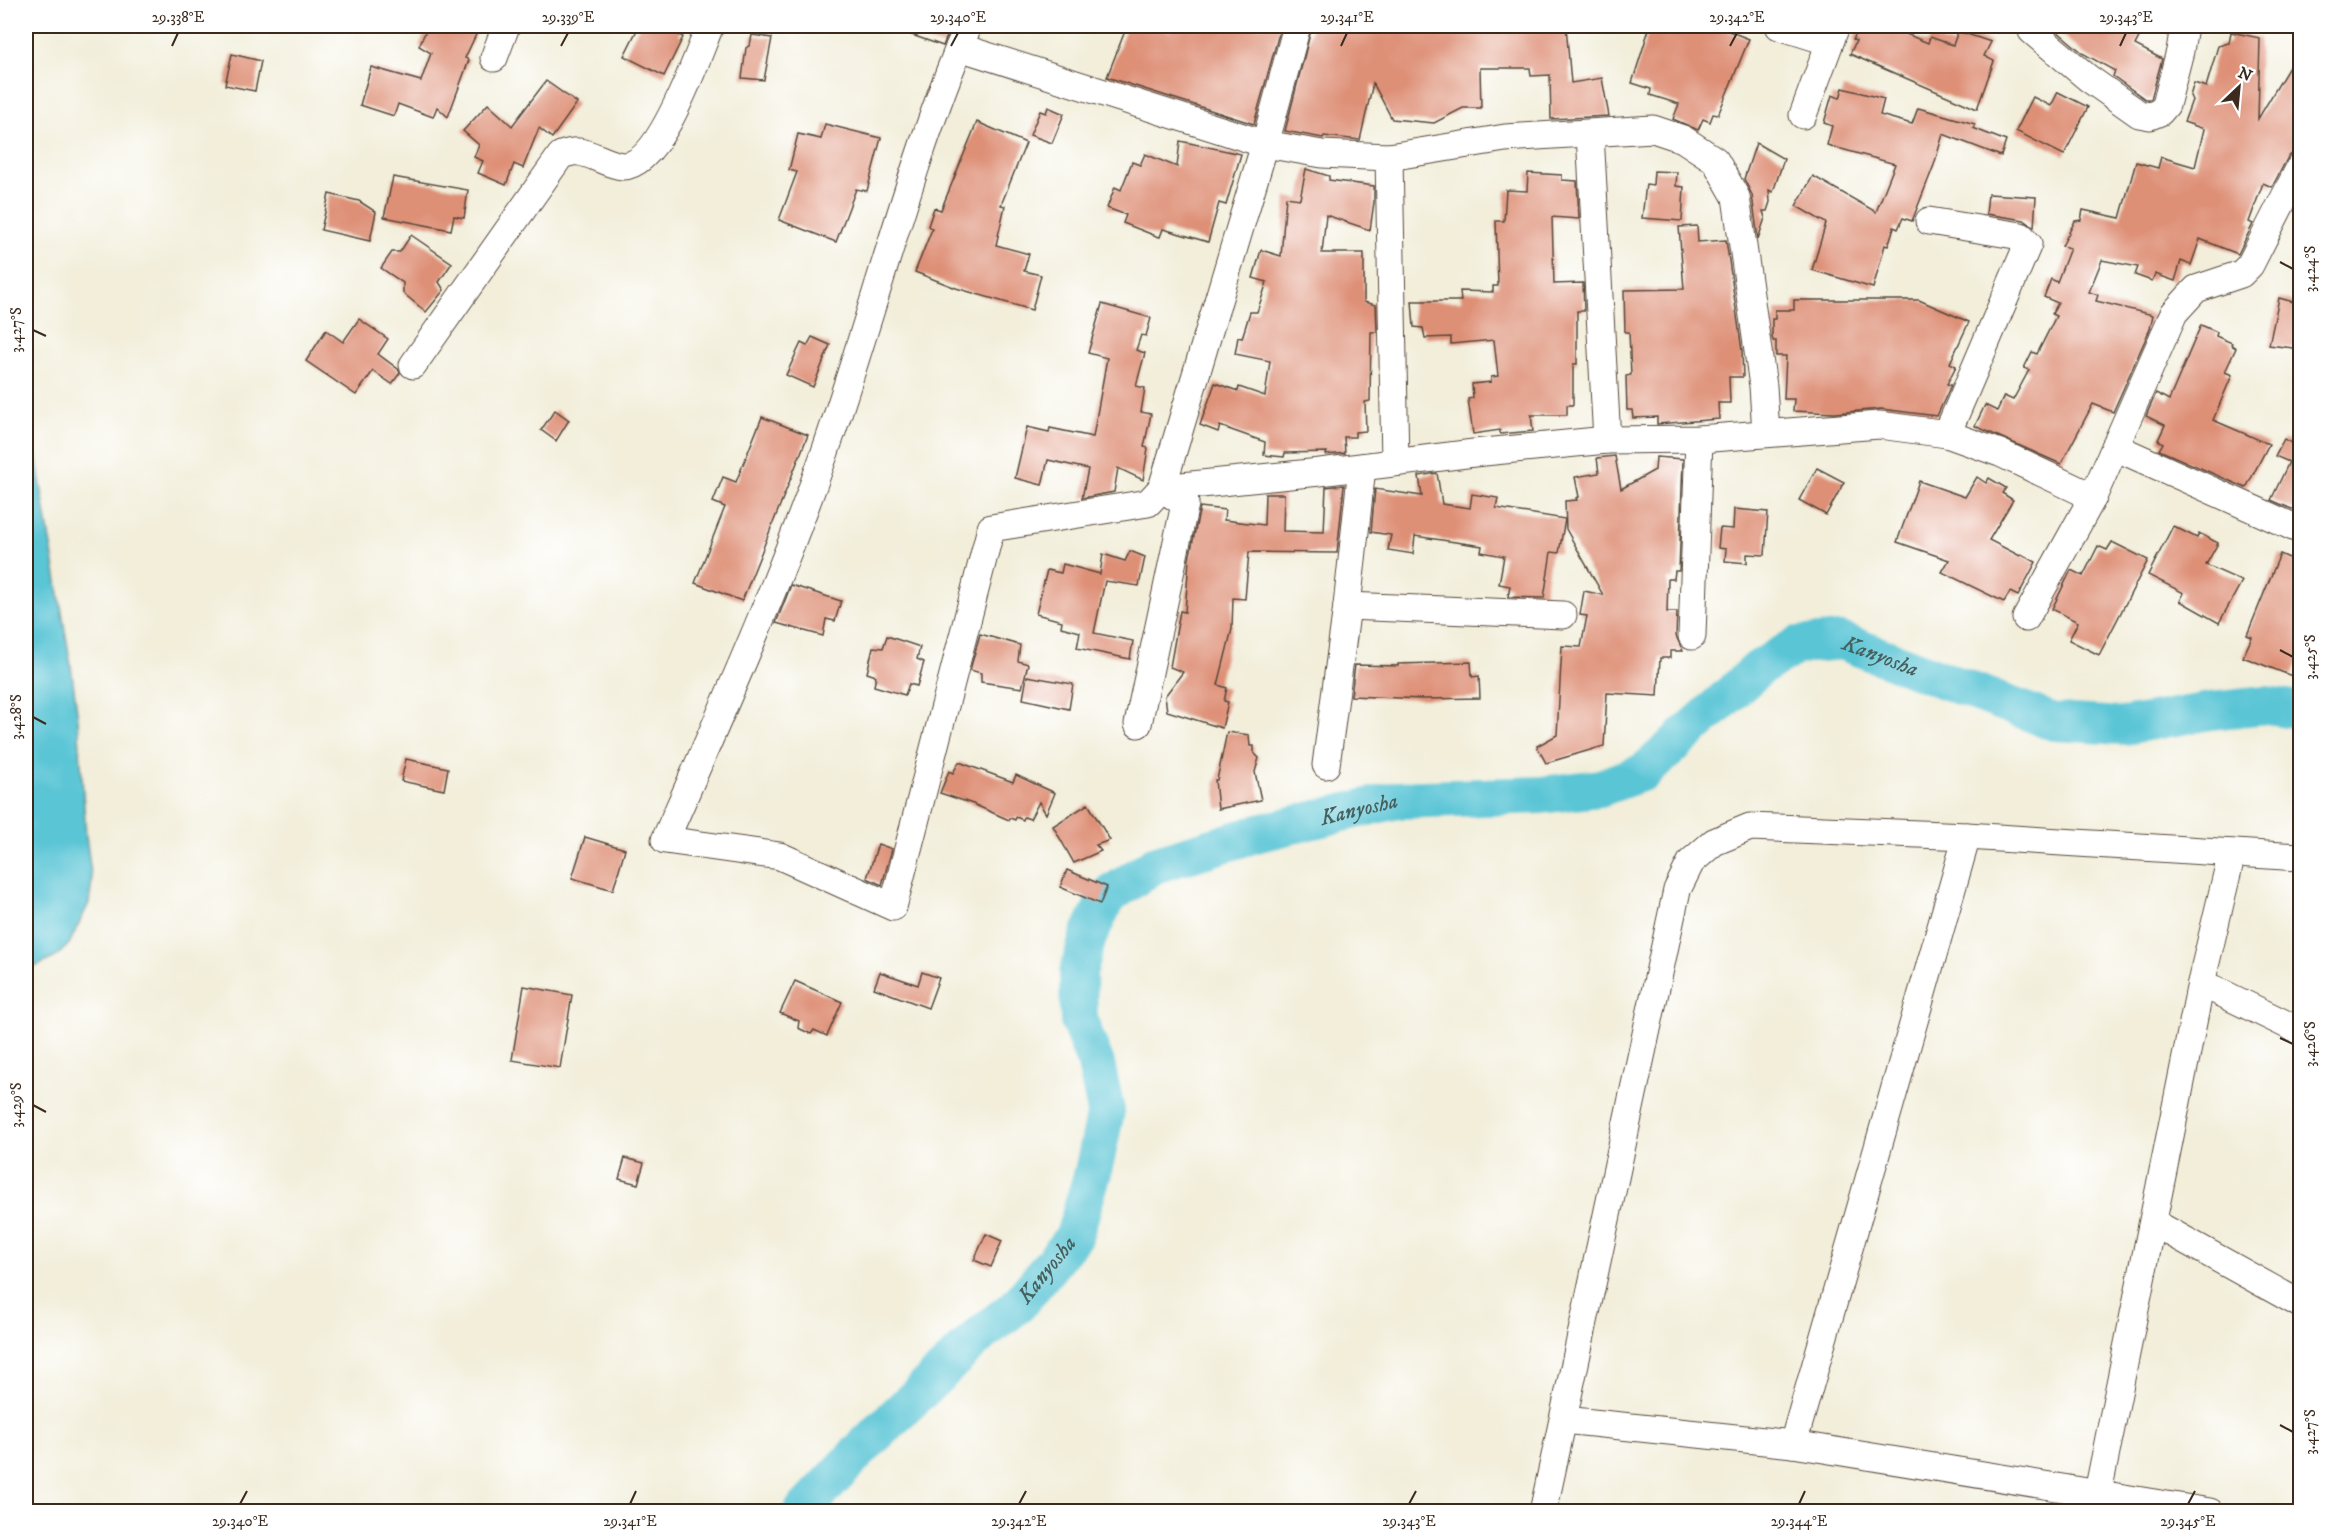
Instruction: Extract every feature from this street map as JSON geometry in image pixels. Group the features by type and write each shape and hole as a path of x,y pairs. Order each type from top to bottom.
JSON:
{"street":[{"path":"494,58 506,26"},
{"path":"413,365 561,155 578,151 624,166 637,163 654,147 673,115 710,26"},
{"path":"1297,26 1265,144 1162,488 1148,504 992,528 893,907 780,856 665,840 756,633 824,454 920,150 963,36 1265,144 1322,154 1389,157 1505,138 1653,129 1683,139 1715,160 1736,197 1763,386 1766,433"},
{"path":"1779,26 1833,34 1803,115"},
{"path":"2032,26 2032,31 2088,78 2139,114 2150,116 2160,112 2166,105 2181,51 2184,26"},
{"path":"1590,134 1607,440"},
{"path":"1389,157 1395,462"},
{"path":"2026,618 2093,497 2174,313 2196,289 2241,274 2250,265 2301,167"},
{"path":"1929,221 2021,236 2028,244 1947,434"},
{"path":"1162,488 1607,440 1700,439 1879,425 1947,434 2000,453 2093,497"},
{"path":"1692,636 1700,439"},
{"path":"2115,447 2301,530"},
{"path":"1326,765 1362,467"},
{"path":"1138,724 1185,504 1162,488"},
{"path":"1347,606 1563,615"},
{"path":"1544,1512 1677,890 1691,862 1714,842 1750,827 1967,836 2301,857"},
{"path":"1793,1444 1967,836"},
{"path":"2096,1502 2201,983 2232,853"},
{"path":"2201,983 2301,1030"},
{"path":"2154,1223 2301,1304"},
{"path":"1564,1420 1793,1444 2096,1502 2210,1512"}],"water":[{"path":"26,396 71,666 78,719 86,836 92,881 89,903 69,944 56,957 26,971"}],"building":[{"path":"428,26 480,26 465,58 469,60 448,117 437,107 433,117 398,104 394,116 360,105 371,67 421,81 431,53 419,46"},
{"path":"639,26 683,26 679,35 683,37 664,76 624,56"},
{"path":"892,26 951,26 943,46 892,28"},
{"path":"1127,26 1150,26 1170,31 1171,26 1281,26 1254,124 1107,77"},
{"path":"1312,26 1566,26 1571,83 1602,78 1609,116 1551,119 1550,75 1531,76 1530,68 1480,68 1481,108 1463,108 1434,123 1392,119 1373,83 1360,140 1324,136 1323,138 1285,131"},
{"path":"1650,26 1716,26 1749,39 1718,115 1713,114 1710,122 1703,119 1698,130 1673,119 1679,104 1650,95 1651,89 1632,83"},
{"path":"1859,26 1887,26 1928,43 1930,37 1953,45 1958,31 1991,42 1984,56 1994,61 1977,109 1850,54"},
{"path":"2068,26 2145,26 2135,45 2162,59 2151,99 2145,99 2113,76 2115,71 2084,54 2057,31"},
{"path":"2231,32 2260,38 2258,119 2301,47 2301,151 2288,157 2272,187 2263,183 2249,222 2253,224 2238,254 2200,239 2191,265 2181,261 2175,281 2155,274 2152,281 2135,275 2138,267 2102,260 2089,292 2098,295 2096,301 2153,315 2150,329 2113,412 2093,404 2061,464 1975,426 1985,405 1997,411 2004,396 2013,400 2029,370 2024,368 2032,352 2037,354 2056,316 2052,314 2058,303 2044,297 2051,279 2057,282 2070,248 2062,246 2075,221 2081,220 2083,210 2120,218 2136,162 2158,168 2161,157 2195,167 2204,129 2184,122 2192,100 2190,96 2194,83 2206,87 2218,46 2229,43"},
{"path":"752,35 772,38 764,80 742,78 746,48 750,45"},
{"path":"232,54 261,61 255,91 225,85"},
{"path":"546,81 577,103 552,138 539,128 523,168 514,164 506,185 478,173 483,161 474,157 479,145 463,131 488,104 512,126"},
{"path":"1843,88 1884,99 1880,115 1912,124 1918,108 1975,124 1973,128 2006,141 2001,156 1943,134 1934,165 1912,221 1903,218 1898,229 1894,227 1888,246 1885,245 1873,288 1812,270 1826,223 1796,206 1813,176 1876,212 1895,164 1827,145 1832,126 1824,123 1832,95 1840,98"},
{"path":"2058,92 2088,107 2064,155 2016,131 2033,97 2051,106"},
{"path":"1048,107 1064,114 1052,143 1030,135 1040,111 1046,113"},
{"path":"977,122 1026,143 1001,205 1005,206 996,245 1029,254 1024,271 1041,275 1032,310 956,288 915,272 932,229 928,226 934,208 941,210"},
{"path":"825,124 881,138 867,191 856,189 836,242 779,220 797,172 789,170 798,134 821,139"},
{"path":"1180,141 1241,154 1226,205 1219,203 1208,242 1163,229 1160,237 1156,236 1123,223 1126,215 1107,208 1115,187 1121,190 1132,162 1140,165 1145,154 1177,167"},
{"path":"1756,143 1784,159 1773,192 1769,190 1770,202 1767,211 1763,211 1765,218 1758,239 1752,195 1744,179"},
{"path":"1306,169 1329,176 1329,180 1374,186 1370,230 1326,215 1322,253 1364,253 1364,302 1376,305 1377,332 1371,332 1370,401 1365,402 1366,431 1355,432 1355,437 1344,437 1345,453 1326,455 1327,452 1285,453 1284,457 1264,455 1265,442 1220,426 1218,432 1200,425 1215,383 1238,391 1239,387 1265,396 1270,361 1235,354 1238,337 1242,338 1250,312 1257,312 1267,282 1253,278 1261,250 1281,256 1286,197 1300,199"},
{"path":"1654,171 1677,172 1676,186 1684,187 1682,221 1642,218 1646,184 1653,185"},
{"path":"1528,173 1562,175 1562,180 1577,181 1579,219 1552,217 1554,284 1583,283 1584,311 1577,311 1577,364 1573,364 1573,405 1567,405 1567,415 1531,415 1533,431 1500,434 1500,430 1473,434 1468,399 1473,398 1472,384 1491,382 1491,377 1498,376 1494,340 1451,344 1451,337 1425,338 1423,328 1414,327 1412,301 1461,301 1460,291 1493,292 1493,286 1498,286 1496,221 1504,221 1506,190 1527,191"},
{"path":"393,177 468,190 464,218 454,216 451,230 384,217"},
{"path":"329,194 359,201 376,212 370,241 321,230"},
{"path":"1988,194 2036,197 2034,227 2024,220 1986,214"},
{"path":"1697,226 1698,242 1726,240 1742,351 1743,377 1729,377 1730,403 1718,403 1719,419 1657,424 1657,417 1633,418 1632,410 1627,410 1626,376 1631,375 1629,332 1625,332 1624,290 1684,289 1679,227"},
{"path":"411,235 452,263 439,282 444,290 426,312 403,293 403,283 381,268 392,252 400,252"},
{"path":"2279,298 2301,304 2301,349 2269,345"},
{"path":"1794,300 1919,300 1969,322 1950,363 1956,366 1947,384 1951,385 1937,416 1881,409 1835,413 1793,411 1794,399 1784,399 1786,356 1776,356 1776,341 1773,341 1772,337 1772,319 1775,319 1775,310 1794,310"},
{"path":"1102,304 1151,318 1146,336 1141,335 1136,350 1145,353 1136,386 1145,388 1141,412 1151,414 1144,447 1148,448 1143,480 1118,468 1114,492 1082,498 1088,469 1048,460 1042,485 1015,478 1027,427 1049,432 1050,428 1093,437 1107,358 1088,353"},
{"path":"359,319 388,339 378,354 400,373 392,384 373,371 356,395 306,361 326,330 343,342"},
{"path":"2201,325 2217,332 2216,336 2232,343 2231,345 2236,348 2225,372 2232,375 2213,420 2269,444 2246,488 2159,450 2163,443 2158,440 2165,425 2146,416 2156,393 2169,400"},
{"path":"812,337 830,345 813,387 786,375 801,343 807,346"},
{"path":"555,410 569,420 556,441 541,430"},
{"path":"762,417 808,435 742,601 695,583 725,507 713,502 723,477 736,482"},
{"path":"2301,436 2301,513 2271,500 2289,462 2275,456 2284,439 2296,445"},
{"path":"1615,456 1621,489 1655,470 1656,457 1683,459 1679,571 1675,571 1674,579 1668,579 1667,612 1677,612 1676,636 1683,651 1670,651 1670,658 1660,658 1658,696 1607,693 1604,746 1546,763 1537,746 1557,735 1562,646 1581,647 1587,616 1580,615 1584,591 1603,595 1566,529 1565,501 1577,500 1576,498 1579,497 1575,477 1599,473 1597,458"},
{"path":"1817,468 1844,482 1826,515 1799,500"},
{"path":"1437,473 1442,504 1470,508 1472,494 1498,498 1496,508 1565,519 1559,553 1551,552 1544,598 1508,597 1510,586 1499,584 1504,556 1481,552 1482,546 1415,536 1413,554 1388,550 1391,535 1371,532 1375,489 1422,496 1419,476"},
{"path":"1977,477 1986,483 1989,478 2006,488 2002,493 2013,500 1989,540 2036,562 2018,596 2010,592 2004,602 1942,572 1949,560 1897,542 1919,481 1965,497"},
{"path":"1344,485 1337,553 1249,552 1245,599 1233,598 1232,629 1218,685 1227,688 1224,701 1228,702 1222,728 1167,711 1165,696 1183,672 1170,667 1180,611 1185,612 1189,559 1200,507 1225,510 1224,520 1264,525 1265,494 1284,494 1283,531 1324,532 1326,487"},
{"path":"1734,509 1768,512 1765,555 1747,554 1747,563 1725,561 1726,549 1718,548 1720,528 1733,529"},
{"path":"2173,526 2197,538 2199,533 2218,543 2206,565 2242,581 2219,623 2180,601 2184,593 2148,575"},
{"path":"2112,542 2148,560 2099,655 2069,640 2078,622 2052,609 2071,570 2083,576 2098,546 2107,550"},
{"path":"1130,551 1145,557 1139,586 1105,581 1094,633 1133,641 1130,659 1077,648 1080,632 1061,627 1062,621 1036,614 1047,570 1061,573 1063,564 1100,574 1103,554 1125,561"},
{"path":"2280,554 2301,563 2301,654 2292,676 2243,657 2252,637 2247,635"},
{"path":"791,585 841,601 835,621 826,619 823,636 776,623"},
{"path":"980,634 1020,645 1018,661 1028,664 1022,688 981,682 981,673 970,670"},
{"path":"887,636 920,647 917,659 924,662 917,686 909,684 905,695 874,686 876,676 867,673 873,647 883,648"},
{"path":"1471,662 1472,677 1479,676 1480,698 1424,699 1351,696 1355,665 1398,666 1398,664"},
{"path":"1027,676 1073,684 1069,709 1023,699"},
{"path":"1227,732 1249,735 1250,746 1254,746 1254,753 1259,758 1255,772 1261,800 1218,809 1215,780 1217,780"},
{"path":"406,759 448,768 444,790 401,781"},
{"path":"959,762 1013,782 1016,775 1055,793 1046,814 1039,802 1030,819 1024,817 1023,820 1016,817 1015,820 1010,818 1009,820 940,793 949,771 953,773"},
{"path":"1088,804 1110,840 1096,845 1101,851 1074,863 1053,826"},
{"path":"585,837 625,849 613,890 572,878"},
{"path":"878,844 892,849 882,885 867,878"},
{"path":"1067,870 1107,887 1100,904 1060,887"},
{"path":"880,972 918,985 922,972 939,978 928,1008 874,988"},
{"path":"795,981 842,1002 827,1036 814,1030 811,1034 798,1028 799,1021 780,1013"},
{"path":"524,986 572,995 560,1068 512,1060"},
{"path":"625,1158 644,1163 638,1184 619,1179"},
{"path":"986,1234 1002,1241 991,1267 974,1260"}],"waterway":[{"name":"Kanyosha","path":"802,1512 867,1443 980,1335 1018,1305 1074,1236 1093,1172 1106,1111 1096,1064 1079,1021 1078,973 1088,937 1107,897 1154,865 1259,833 1397,800 1541,795 1600,788 1644,772 1758,669 1798,645 1841,641 2054,722 2124,726 2210,711 2266,705 2300,710"}]}
